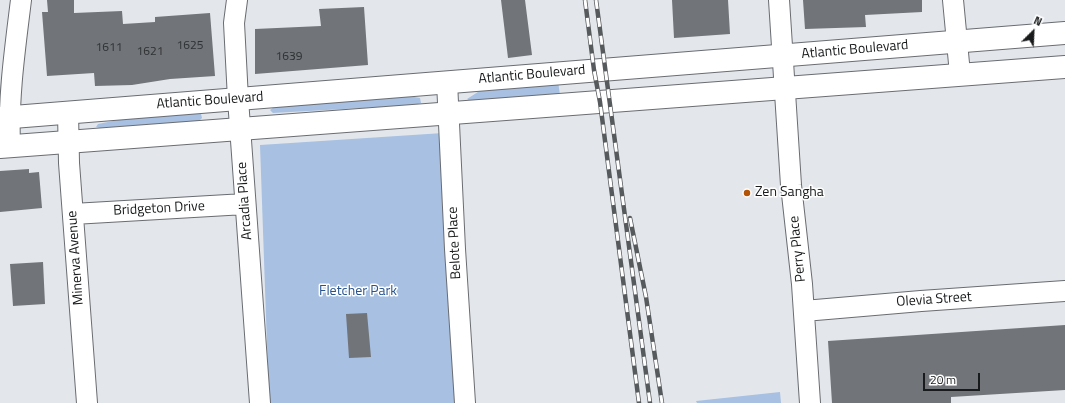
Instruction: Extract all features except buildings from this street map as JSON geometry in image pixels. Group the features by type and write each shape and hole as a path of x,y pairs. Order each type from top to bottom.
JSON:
{"main road":[{"name":"Atlantic Boulevard","path":"4,117 1065,33"},
{"path":"5,146 1065,67"}],"street":[{"path":"5,146 4,117 10,92 21,0"},
{"name":"Arcadia Place","path":"237,0 234,23 238,99 260,403"},
{"name":"Perry Place","path":"779,0 791,185 804,310 810,403"},
{"path":"953,0 960,74"},
{"name":"Belote Place","path":"447,82 455,249 465,403"},
{"name":"Minerva Avenue","path":"68,112 68,142 87,403"},
{"name":"Bridgeton Drive","path":"73,214 245,204"},
{"name":"Olevia Street","path":"804,310 1065,291"}],"green space":[{"path":"558,81 560,95 470,101 467,99 481,90"},
{"path":"409,96 420,98 421,103 415,105 273,113 270,110 274,107"},
{"path":"196,113 201,114 202,118 199,121 100,128 96,127 98,124 118,120"},
{"name":"Fletcher Park","path":"443,133 458,403 269,403 260,145"},
{"path":"780,392 781,403 697,403 696,401"}],"railway":[{"path":"585,0 594,70 600,102 639,403"},
{"path":"596,0 650,403"},
{"path":"630,218 646,297 662,403"}],"place":[{"name":"Zen Sangha","path":"747,193"}]}
